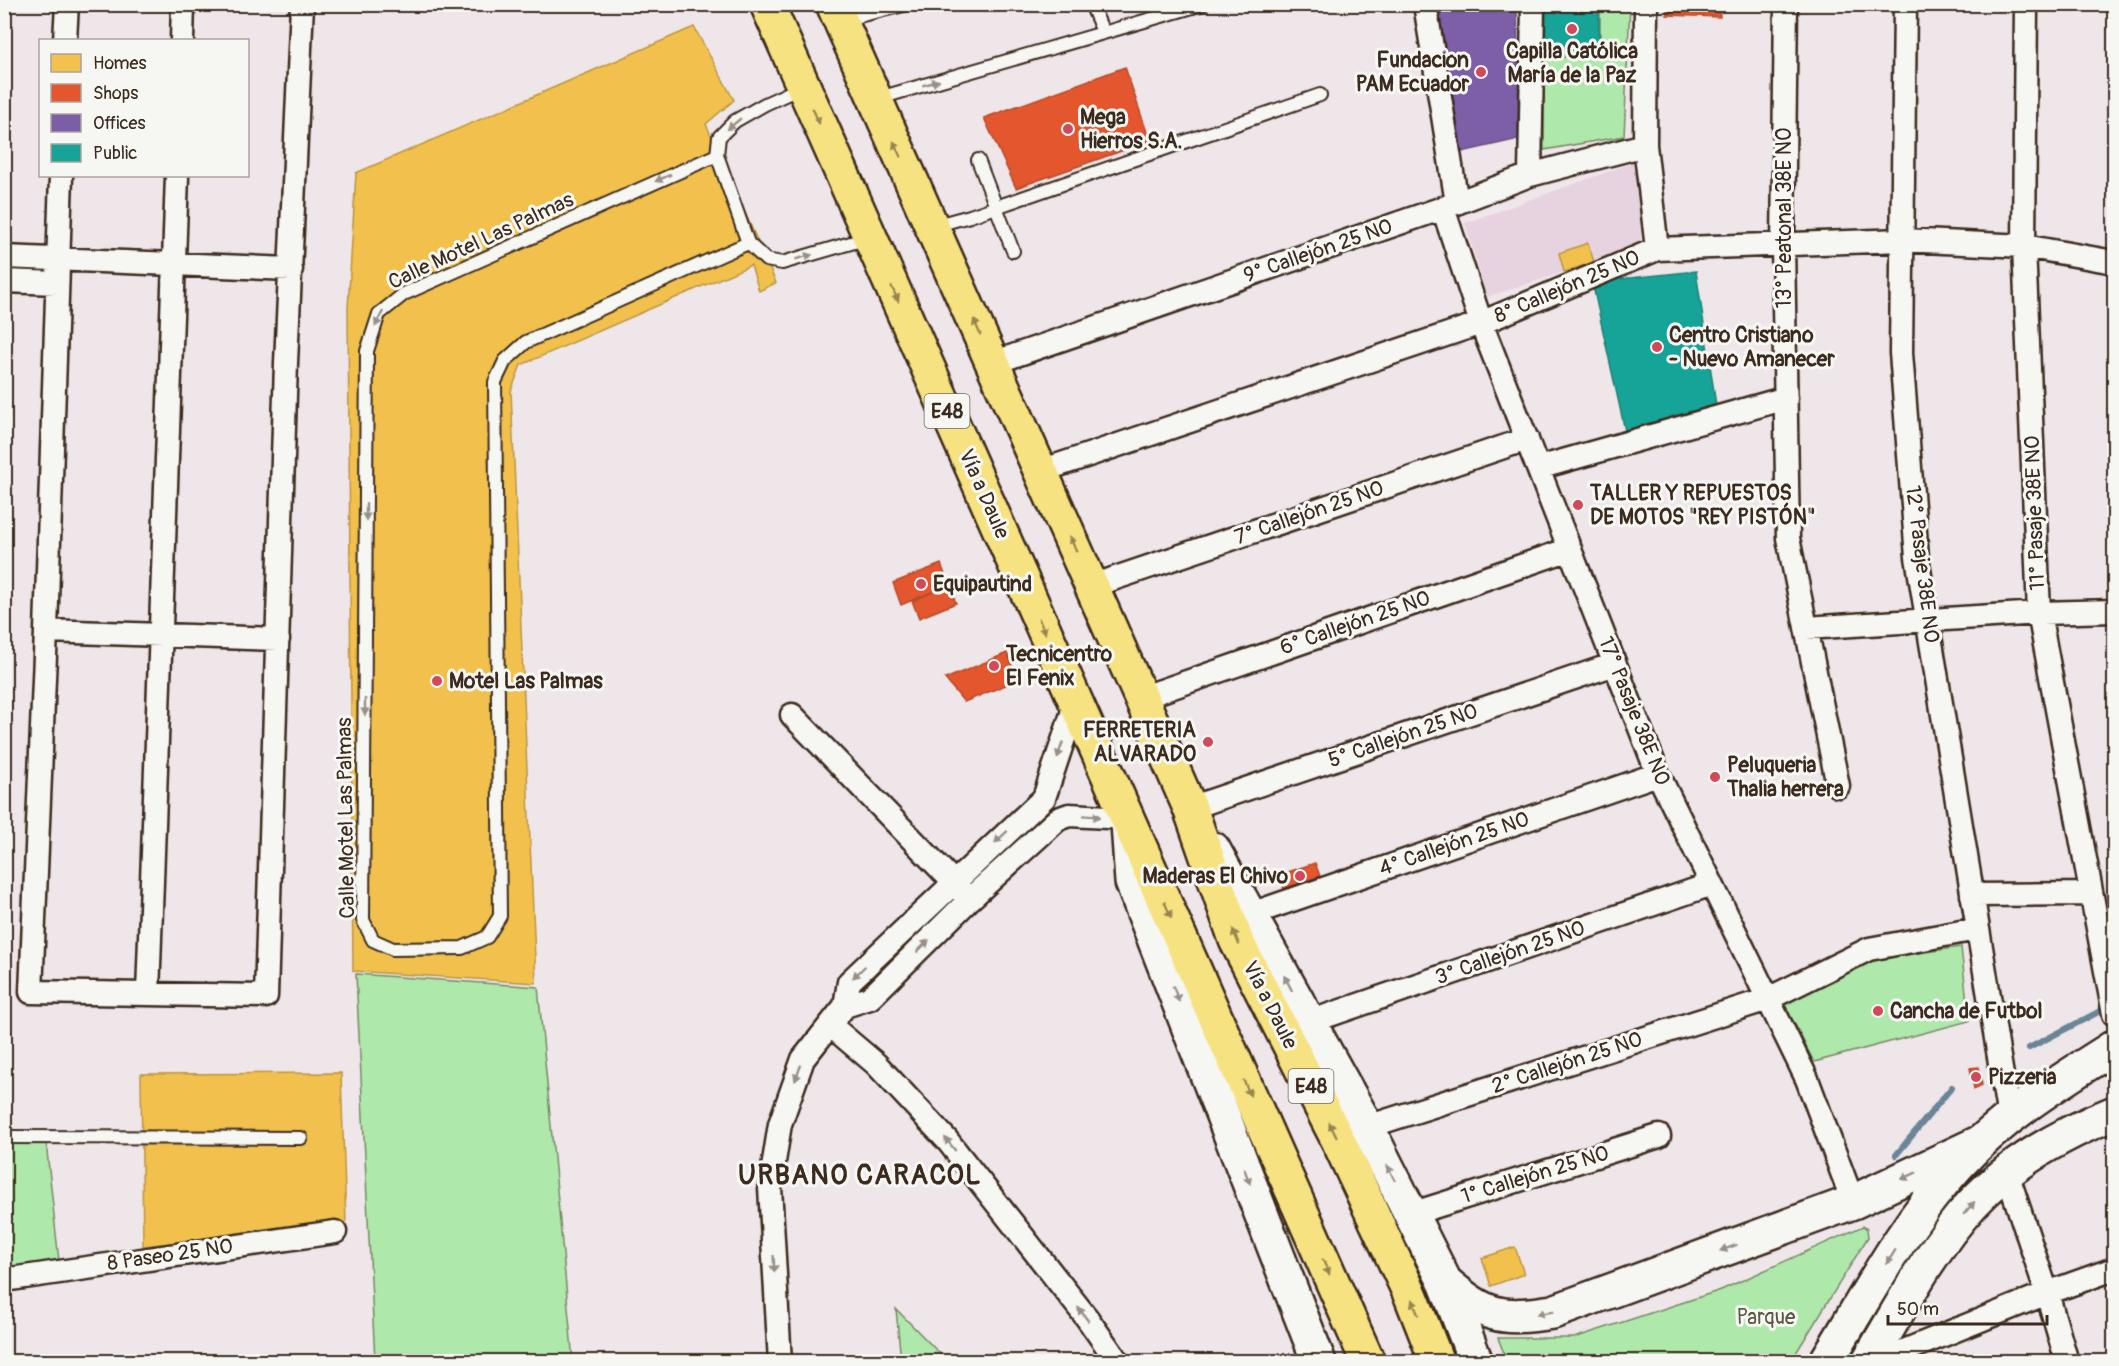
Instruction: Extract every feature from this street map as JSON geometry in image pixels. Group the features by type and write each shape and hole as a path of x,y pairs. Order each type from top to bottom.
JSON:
{"main road":[{"name":"Vía a Daule","path":"767,4 1368,1362"},
{"name":"Vía a Daule","path":"837,13 1190,808 1236,940 1338,1140 1411,1296 1437,1362"},
{"name":"Vía a Daule","path":"1190,808 1251,914 1367,1127 1445,1282"},
{"name":"Vía a Daule","path":"1127,818 1132,882 1319,1362"},
{"path":"1826,1362 1922,1209 1959,1164 2008,1118 2115,1047"},
{"path":"1868,1362 1947,1235 1972,1204 2007,1173 2045,1146 2115,1113"},
{"path":"1445,1282 1469,1303 1494,1314 1520,1317 1553,1312 1853,1202 1982,1142"},
{"name":"E48","path":"1445,1282 1476,1362"}],"street":[{"path":"65,39 67,4"},
{"path":"182,39 183,4"},
{"path":"61,177 31,992 266,996 286,363 302,4"},
{"name":"17° Pasaje 38E NO","path":"1425,4 1450,206 1481,323 1658,774 1807,1078 1853,1202"},
{"path":"1530,175 1533,4"},
{"path":"1647,4 1645,145 1657,249"},
{"name":"13° Peatonal 38E NO","path":"1786,4 1783,244 1788,538 1838,786"},
{"name":"12° Pasaje 38E NO","path":"1905,4 1901,353 1917,556 2008,1118"},
{"name":"11° Pasaje 38E NO","path":"2026,4 2024,246 2039,613 2115,1014"},
{"name":"9° Callejón 25 NO","path":"993,363 1450,206 1530,175 1645,145"},
{"path":"148,994 177,177"},
{"name":"8° Callejón 25 NO","path":"1041,471 1481,323 1657,249 1903,240 2024,246 2115,262"},
{"path":"4,257 291,269"},
{"path":"4,281 57,284"},
{"path":"1538,468 1786,398"},
{"name":"7° Callejón 25 NO","path":"1092,586 1527,439"},
{"name":"6° Callejón 25 NO","path":"1141,698 1570,549"},
{"path":"1806,628 2039,613 2115,611"},
{"path":"46,631 278,639"},
{"name":"5° Callejón 25 NO","path":"1190,808 1615,664"},
{"path":"780,1362 770,1187 780,1124 803,1059 845,1006 849,982 1044,798 1076,702"},
{"path":"792,715 970,899"},
{"name":"4° Callejón 25 NO","path":"1251,914 1658,774"},
{"path":"845,1006 870,998 970,899 1058,819 1069,815 1127,818"},
{"name":"3° Callejón 25 NO","path":"1309,1022 1712,884"},
{"path":"1972,896 2091,894"},
{"name":"2° Callejón 25 NO","path":"1367,1127 1767,999 1869,949 1977,929"},
{"path":"830,1025 876,1064 947,1140 1087,1318 1118,1362"},
{"name":"1° Callejón 25 NO","path":"1411,1214 1659,1136"},
{"path":"2007,1173 2047,1293 2067,1362"},
{"name":"8 Paseo 25 NO","path":"4,1280 335,1232"},
{"path":"1877,1362 2047,1293 2115,1269"}],"lane":[{"path":"837,13 908,4"},
{"path":"1091,4 1103,32"},
{"path":"875,99 1201,5"},
{"path":"803,87 735,121 719,138 717,155 748,243 766,260 782,263 870,238"},
{"path":"932,227 997,207 1320,95"},
{"name":"Calle Motel Las Palmas","path":"717,155 404,294 379,314 367,351 363,920 373,940 393,950 462,948 487,937 500,916 495,382 505,361 526,342 748,243"},
{"path":"978,160 1013,250"},
{"path":"4,1137 301,1138"}],"shaded area":[{"path":"1638,161 1641,246 1595,262 1588,243 1559,253 1564,272 1487,297 1465,223"}],"green space":[{"path":"1600,5 1630,5 1624,136 1544,150 1544,59 1600,54"},
{"name":"Cancha de Futbol","path":"1961,947 1969,1021 1814,1062 1783,1001 1870,960"},
{"path":"356,974 538,987 573,1361 375,1361"},
{"path":"46,1142 59,1261 5,1269 5,1145"},
{"name":"Parque","path":"1863,1226 1867,1229 1868,1237 1791,1361 1507,1361 1498,1338 1574,1338 1721,1290"},
{"path":"896,1309 947,1361 901,1361"}],"building: Homes":[{"name":"Motel Las Palmas","path":"694,27 734,100 706,124 776,283 759,291 751,265 521,365 511,391 536,983 353,971 348,308 356,173"},
{"path":"1588,243 1594,262 1564,272 1559,253"},
{"path":"341,1073 346,1223 143,1246 141,1074"},
{"path":"1515,1247 1524,1274 1491,1286 1482,1258"}],"building: Shops":[{"path":"1667,4 1719,4 1720,17 1667,15"},
{"name":"Mega Hierros S.A.","path":"1125,67 1150,141 1016,188 984,118"},
{"name":"Equipautind","path":"941,564 949,585 901,605 893,583"},
{"path":"949,585 956,603 919,618 912,601"},
{"name":"Tecnicentro El Fenix","path":"1007,653 1018,680 964,702 945,679"},
{"name":"Maderas El Chivo","path":"1315,863 1320,876 1284,889 1279,875"},
{"name":"Pizzeria","path":"1979,1067 1982,1085 1974,1089 1970,1068"}],"building: Offices":[{"name":"Fundacion PAM Ecuador","path":"1432,4 1517,4 1519,139 1457,153"}],"building: Public":[{"name":"Capilla Católica María de la Paz","path":"1546,4 1599,4 1599,53 1544,56"},
{"name":"Centro Cristiano - Nuevo Amanecer","path":"1696,271 1717,412 1626,435 1592,282"}],"waterway":[{"path":"2029,1048 2108,1007"},
{"path":"1896,1155 1952,1087"}],"place":[{"name":"Capilla Católica María de la Paz","path":"1572,29"},
{"name":"Fundacion PAM Ecuador","path":"1481,72"},
{"name":"Mega Hierros S.A.","path":"1068,129"},
{"name":"Centro Cristiano - Nuevo Amanecer","path":"1657,347"},
{"name":"TALLER Y REPUESTOS DE MOTOS \"REY PISTÓN\"","path":"1578,505"},
{"name":"Equipautind","path":"921,584"},
{"name":"Tecnicentro El Fenix","path":"994,666"},
{"name":"Motel Las Palmas","path":"437,681"},
{"name":"FERRETERIA ALVARADO","path":"1208,742"},
{"name":"Peluqueria Thalia herrera","path":"1715,777"},
{"name":"Maderas El Chivo","path":"1300,876"},
{"name":"Cancha de Futbol","path":"1878,1011"},
{"name":"Pizzeria","path":"1976,1077"}],"district":[{"name":"URBANO CARACOL","path":"860,1175"}]}
